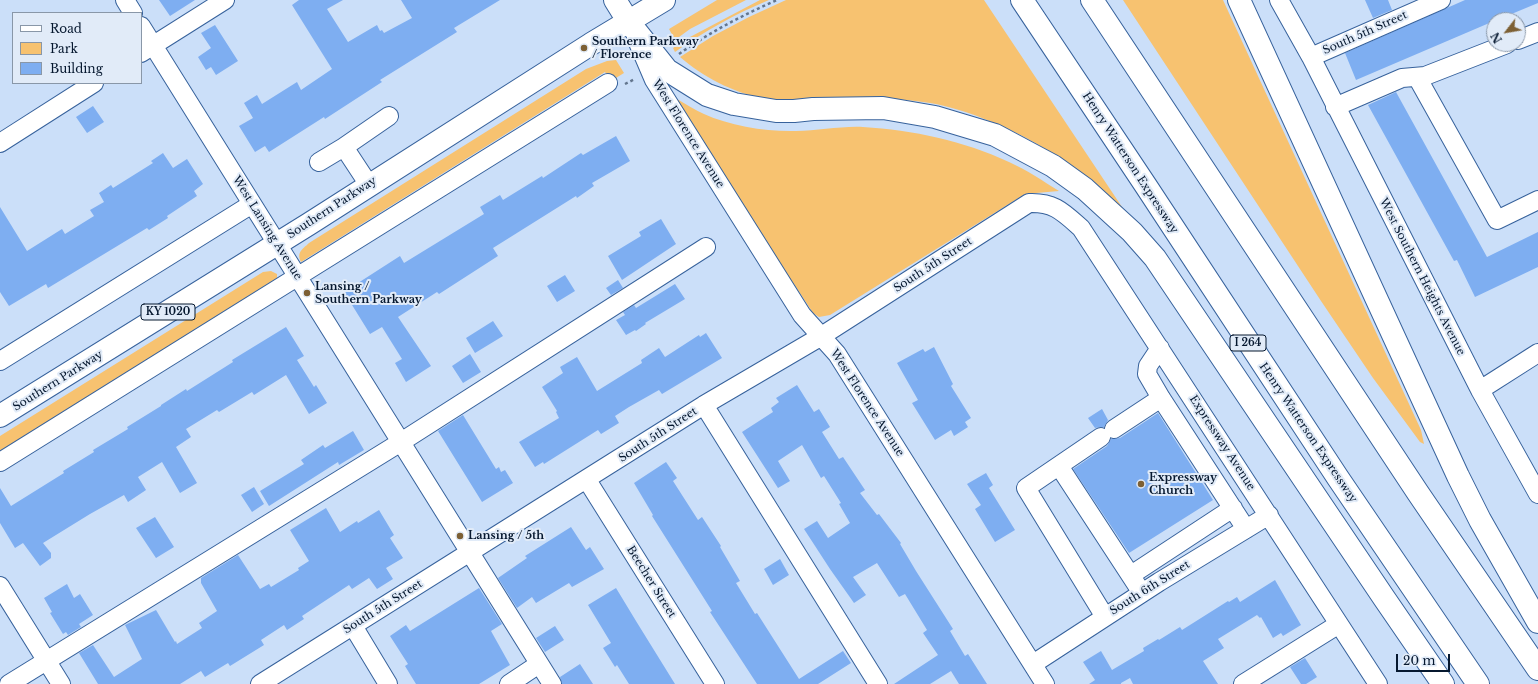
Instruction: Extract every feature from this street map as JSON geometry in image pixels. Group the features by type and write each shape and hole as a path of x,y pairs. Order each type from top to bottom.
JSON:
{"main road":[{"name":"West Florence Avenue","path":"615,0 628,21"},
{"name":"Southern Parkway","path":"0,416 276,245 628,21 664,0"},
{"name":"Henry Watterson Expressway","path":"1022,0 1338,478 1478,684"},
{"path":"1092,0 1418,493 1538,669"},
{"path":"1238,0 1458,476 1480,520 1538,622"},
{"path":"628,21 667,70 707,95 734,104 776,111 794,111 812,108 884,108 935,117 995,135 1053,166 1085,189 1132,232 1154,258 1384,598 1444,684"}],"street":[{"path":"124,0 132,12"},
{"path":"147,49 225,0"},
{"name":"West Southern Heights Avenue","path":"1279,0 1311,57 1335,107 1480,390 1538,494"},
{"name":"South 5th Street","path":"1311,57 1441,0"},
{"name":"West Florence Avenue","path":"628,21 654,80 802,315 836,354 1045,684"},
{"name":"West Lansing Avenue","path":"142,30 147,49 252,204 276,245 297,276 552,684"},
{"path":"1526,37 1538,32"},
{"path":"1335,107 1402,78 1425,76 1486,52"},
{"path":"1417,76 1497,220 1538,200"},
{"path":"0,142 92,84"},
{"path":"0,462 297,276 614,85"},
{"path":"319,162 389,116"},
{"path":"344,147 369,185"},
{"name":"South 5th Street","path":"260,684 587,480 704,405 820,337 1029,203 1040,203 1059,209"},
{"path":"0,361 252,204"},
{"name":"Expressway Avenue","path":"1059,209 1081,228 1378,684"},
{"path":"9,684 401,442 706,247"},
{"path":"1160,348 1148,366 1147,374 1246,529"},
{"path":"1480,390 1538,353"},
{"path":"1105,617 1026,488 1161,398"},
{"path":"704,405 878,684"},
{"path":"1059,466 1142,593"},
{"name":"Beecher Street","path":"587,480 715,684"},
{"path":"1131,575 1233,508"},
{"name":"South 6th Street","path":"1033,664 1142,593 1269,515"},
{"path":"0,586 61,684"},
{"path":"1244,684 1339,624"},
{"path":"353,626 388,684"},
{"path":"509,684 539,664"}],"path":[{"path":"678,54 703,37 777,0"},
{"path":"614,85 640,76"}],"green space":[{"path":"717,0 746,0 690,29 675,40 669,29"},
{"path":"760,0 769,0 720,23 675,52 673,48 690,37"},
{"path":"786,0 984,0 1124,210 1069,166 1037,144 1008,129 960,110 930,103 903,100 777,100 752,96 718,83 698,71 680,57 713,36"},
{"path":"1123,0 1223,0 1421,430 1424,444 1420,442 1373,378"},
{"path":"616,60 624,73 611,81 605,72 301,262 299,256 300,253 309,243 586,69 607,61"},
{"path":"677,99 701,112 725,122 761,129 796,131 863,127 901,131 956,142 1009,162 1029,172 1059,191 1025,194 830,315 819,317 813,313 794,284 791,286 675,102"},
{"path":"271,271 277,274 277,278 0,452 0,436 263,272"}],"building":[{"path":"159,0 195,0 170,16"},
{"path":"299,0 343,0 327,9 348,42 377,25 380,31 382,30 384,33 412,18 401,0 500,0 454,28 457,32 380,80 382,82 325,119 324,117 269,152 265,146 255,152 239,126 253,118 244,103 257,95 262,104 297,82 301,90 332,69 292,5"},
{"path":"1365,0 1388,0 1392,10 1373,18"},
{"path":"1465,0 1538,0 1538,3 1516,12 1486,12 1486,24 1356,80 1345,53"},
{"path":"215,25 238,61 216,75 211,67 206,70 198,57 211,48 201,33"},
{"path":"1396,92 1487,257 1538,232 1538,267 1475,297 1457,260 1454,261 1368,105"},
{"path":"93,106 104,122 87,133 76,117"},
{"path":"616,136 630,161 592,183 594,186 577,198 576,196 493,248 498,256 439,294 437,292 398,317 431,366 406,382 395,363 402,359 382,327 370,334 344,292 400,256 404,263 484,214 480,207 500,195 503,200 542,176 543,178 581,153 583,155"},
{"path":"163,153 173,168 187,159 203,184 194,191 197,196 149,230 147,228 48,288 46,284 9,306 0,292 0,207 27,251 62,229 65,234 94,216 90,210 104,202 99,193 111,185 113,188 153,163 151,161"},
{"path":"661,219 676,244 622,280 608,256 641,236 639,232"},
{"path":"565,275 575,291 557,302 547,286"},
{"path":"618,280 623,288 611,295 606,288"},
{"path":"675,284 685,299 645,323 646,324 636,331 635,330 626,335 616,320 625,315 623,312 634,305 636,308"},
{"path":"493,321 503,336 475,353 466,338"},
{"path":"286,327 304,356 297,360 314,387 316,385 327,403 309,414 286,375 254,395 252,392 219,412 217,410 186,429 191,437 176,447 197,483 180,493 162,462 138,477 146,490 128,502 124,495 43,543 51,553 51,558 40,566 23,543 15,548 0,523 0,488 11,506 64,473 63,471 94,452 93,450 128,429 127,427 186,389 187,391 233,362 232,360"},
{"path":"706,333 722,358 662,394 659,390 629,407 615,416 619,423 601,434 598,430 544,464 543,462 535,467 519,442 559,418 556,412 557,411 542,387 563,373 560,367 577,357 597,391 642,363 641,360 659,348 665,357 699,335 700,337"},
{"path":"934,347 953,384 951,386 971,418 965,422 968,427 954,436 951,430 935,440 912,403 918,400 897,363 923,349 925,352"},
{"path":"470,354 481,372 463,383 452,366"},
{"path":"797,385 814,412 819,409 830,427 822,432 839,459 843,457 865,490 860,493 877,515 879,514 901,543 900,544 916,571 953,629 950,631 965,656 968,654 987,684 959,684 951,671 930,684 894,684 938,655 923,633 927,630 905,594 899,597 877,563 853,577 866,595 854,603 830,569 804,529 817,521 828,538 850,523 839,504 841,503 824,476 821,478 802,445 778,461 790,481 778,488 742,432 773,412 771,408 779,402 776,398"},
{"path":"1102,409 1108,420 1104,427 1095,428 1088,418"},
{"name":"Expressway Church","path":"1158,413 1213,500 1129,553 1073,469 1107,446 1111,439 1120,438"},
{"path":"463,415 496,469 499,467 501,472 505,470 513,483 482,502 438,431"},
{"path":"353,431 364,450 339,465 338,462 269,506 260,491 304,464 301,460 323,445 325,448"},
{"path":"666,462 677,478 673,481 698,520 702,517 721,546 720,547 740,581 736,583 799,679 843,651 851,663 818,684 757,684 710,612 712,611 652,516 653,515 634,483"},
{"path":"986,473 993,485 989,488 1015,530 995,542 975,509 981,505 967,484"},
{"path":"254,487 264,504 252,512 241,495"},
{"path":"326,508 340,532 357,521 358,523 379,510 394,535 390,538 403,558 386,568 393,579 377,589 369,578 352,589 349,585 302,616 304,619 287,630 284,625 261,640 264,645 230,666 228,663 205,677 201,671 180,684 98,684 79,653 93,645 114,677 142,659 125,625 156,610 177,644 202,628 199,623 217,611 201,583 201,578 238,555 260,589 269,584 271,587 299,570 298,568 309,561 290,530"},
{"path":"155,517 174,547 156,558 136,528"},
{"path":"571,527 586,550 590,547 604,569 572,587 569,583 536,603 532,597 517,608 498,578 527,558 525,556"},
{"path":"780,559 789,575 773,585 764,569"},
{"path":"1275,580 1301,625 1283,636 1281,633 1273,638 1261,617 1260,618 1257,615 1218,639 1224,648 1203,661 1218,684 1133,684 1130,678 1121,684 1089,684 1095,680 1083,662 1101,651 1112,670 1144,651 1143,648 1158,639 1159,640 1180,627 1182,630 1228,601 1229,602 1237,597 1240,602"},
{"path":"67,584 74,598 80,594 93,615 79,624 81,627 68,635 66,632 63,634 50,613 52,612 44,598"},
{"path":"479,588 502,624 491,631 510,665 479,684 416,684 405,666 408,664 390,636 406,625 410,631"},
{"path":"616,588 675,684 629,684 617,665 615,667 603,648 611,643 588,605"},
{"path":"555,626 564,640 545,652 536,638"},
{"path":"1305,658 1317,677 1306,684 1301,684 1290,667"},
{"path":"580,664 593,684 562,684 560,677"}],"place":[{"name":"Southern Parkway / Florence","path":"584,48"},
{"name":"Lansing / Southern Parkway","path":"307,293"},
{"name":"Expressway Church","path":"1141,484"},
{"name":"Lansing / 5th","path":"460,536"}]}
